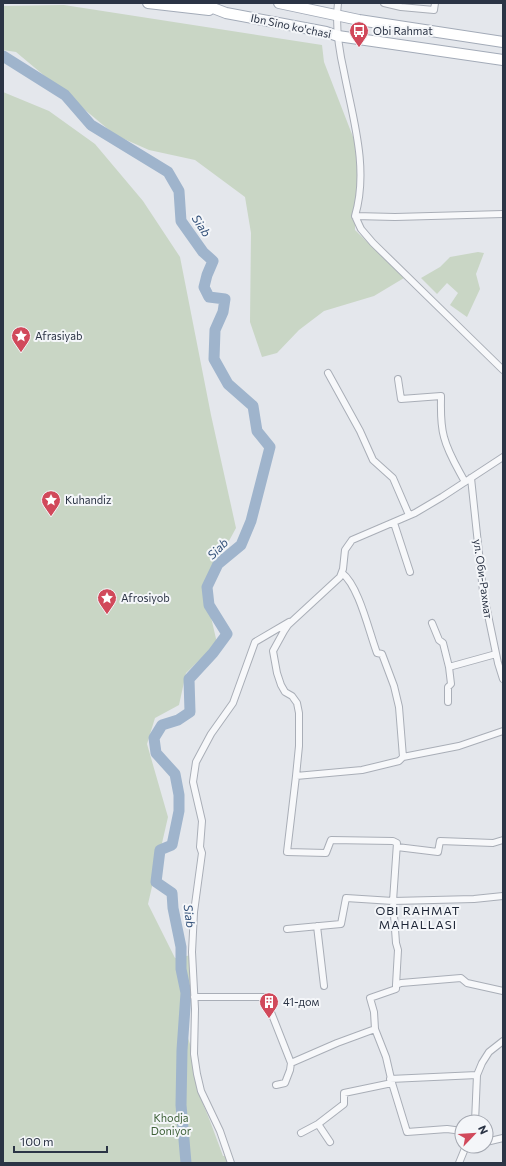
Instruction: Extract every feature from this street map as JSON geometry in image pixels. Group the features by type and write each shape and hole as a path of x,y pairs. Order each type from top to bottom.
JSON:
{"main road":[{"path":"148,3 226,12"},
{"name":"Ibn Sino ko'chasi","path":"200,3 226,12 326,32 338,36 503,60"},
{"name":"Ibn Sino ko'chasi","path":"279,3 359,20 503,42"}],"street":[{"path":"338,3 337,15 339,50 360,155 359,203 355,216 362,230 373,243 503,370"},
{"path":"384,3 401,7 434,10 435,3"},
{"path":"355,216 395,217 503,214"},
{"path":"328,373 360,431 373,460 394,478 409,515"},
{"path":"398,379 401,399 441,396 443,436 450,454 468,480"},
{"path":"454,1130 447,1129 407,1132 391,1081 386,1057 375,1029 374,1012 370,998 396,989 398,950 392,901 397,844 393,841 331,840 326,853 287,852 299,746 299,713 297,703 292,696 285,692 281,685 273,651 284,631 294,619 336,581 342,573 345,550 352,540 394,523 409,515 503,457"},
{"name":"ул. Оби-Рахмат","path":"468,480 483,591 496,654 503,679"},
{"path":"394,523 410,572"},
{"path":"342,573 347,577 356,591 377,653 382,654 394,686 399,707 403,757"},
{"path":"231,1163 220,1130 201,1091 194,1054 192,952 194,912 202,853 200,847 202,822 192,782 196,762 211,734 233,703 255,642 294,619"},
{"path":"432,623 439,640 443,643 449,667 451,684 448,687 448,702"},
{"path":"449,667 496,654"},
{"path":"296,776 362,770 399,762 403,757 459,746 503,730"},
{"path":"397,847 438,852 440,841 493,843 503,840"},
{"path":"287,930 341,924 346,898 392,901 474,899 503,896"},
{"path":"317,926 324,986"},
{"path":"396,985 401,983 461,978 467,983 503,991"},
{"path":"194,997 265,997 291,1063 285,1083 276,1085"},
{"path":"291,1063 337,1043 375,1029"},
{"path":"476,1114 477,1075 489,1052 503,1041"},
{"path":"301,1132 318,1124 344,1104 344,1093 391,1081 477,1075"},
{"path":"318,1124 330,1142"}],"green space":[{"path":"64,5 322,45 324,62 360,155 355,206 355,230 404,278 374,296 324,311 299,330 277,353 262,357 250,322 251,233 245,197 195,160 149,150 115,135 16,52 3,50 3,6"},
{"name":"Afrosiyob","path":"3,92 49,111 95,144 143,201 180,257 211,415 236,528 204,587 217,643 186,673 179,705 155,718 147,744 168,817 148,904 175,958 192,955 186,1032 191,1047 197,1089 223,1156 226,1156 228,1163 3,1163"},
{"path":"478,252 484,253 476,274 480,289 467,317 450,305 458,293 447,283 437,294 421,278 440,267 450,257"}],"waterway":[{"name":"Siab","path":"3,56 65,95 91,125 168,172 179,191 181,221 203,252 213,261 204,287 209,297 225,299 223,312 215,330 214,359 228,384 253,406 257,431 270,447 251,521 241,545 218,564 207,587 209,605 227,634 213,653 189,679 190,712 178,720 162,725 154,738 156,753 175,774 179,795 179,811 172,845 160,850 156,882 172,893 173,908 181,947 181,969 186,993 182,1050 181,1105 186,1163"}],"place":[{"name":"Obi Rahmat","path":"359,48"},
{"name":"Afrasiyab","path":"21,353"},
{"name":"Kuhandiz","path":"51,517"},
{"name":"Afrosiyob","path":"107,615"},
{"name":"41-дом","path":"269,1019"}],"district":[{"name":"OBI RAHMAT MAHALLASI","path":"418,918"}],"park label":[{"name":"Khodja Doniyor","path":"171,1124"}]}
